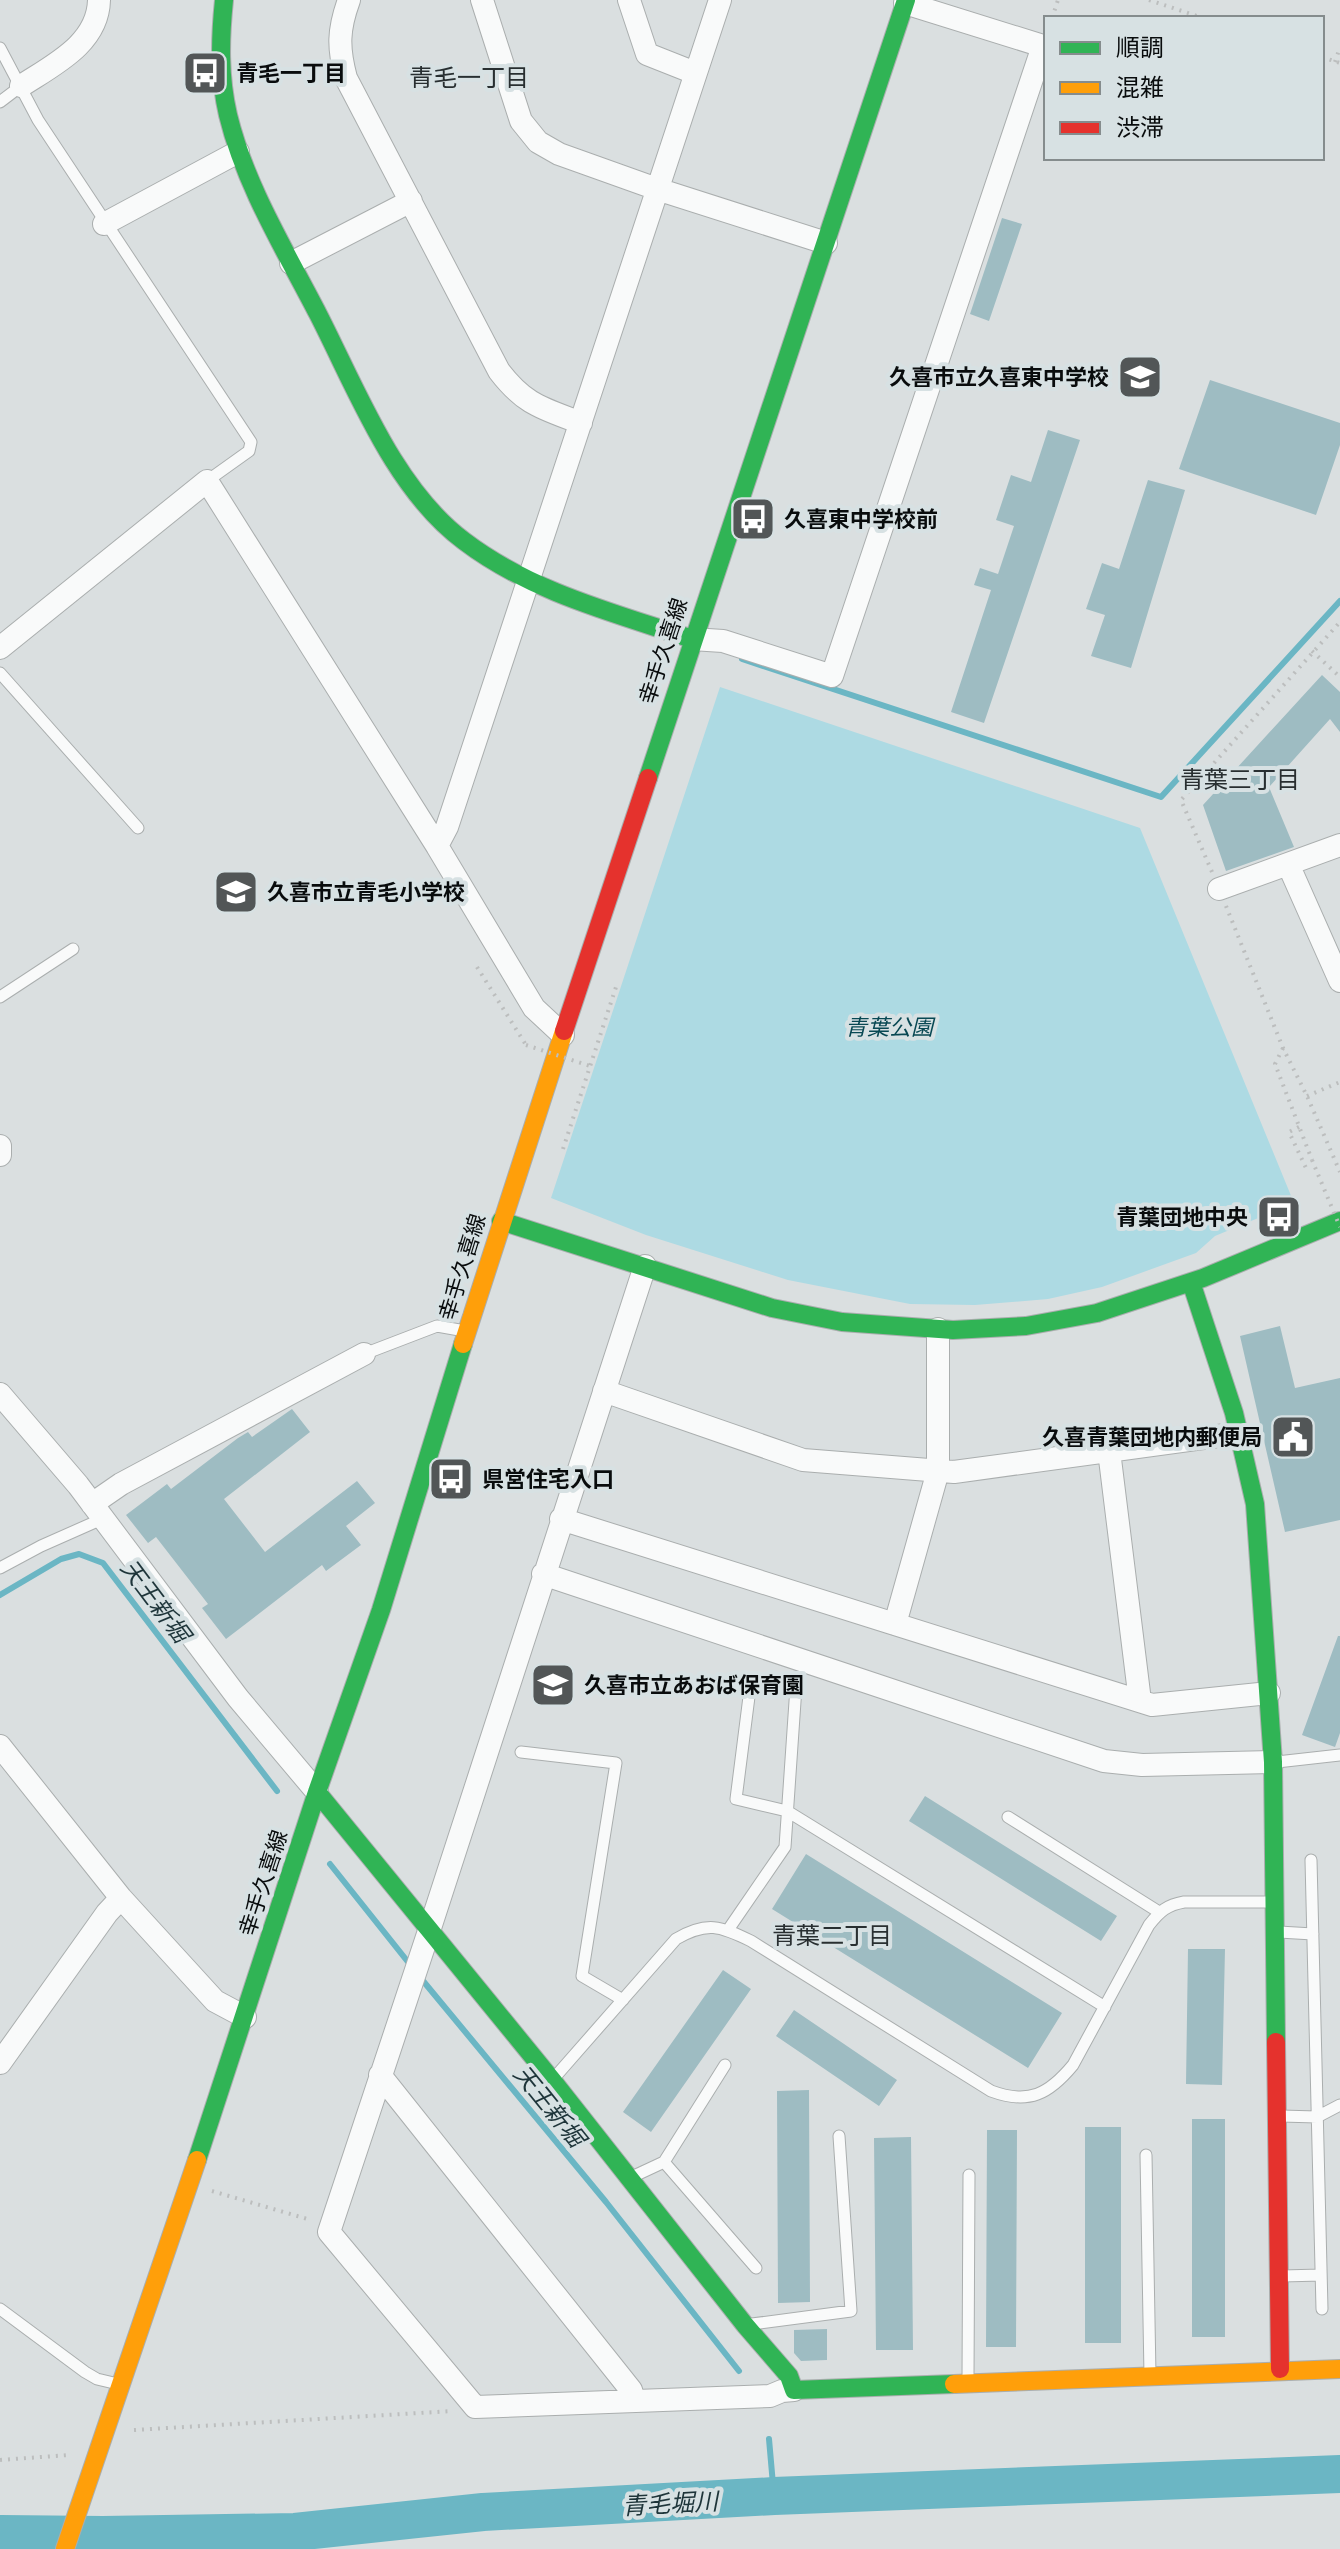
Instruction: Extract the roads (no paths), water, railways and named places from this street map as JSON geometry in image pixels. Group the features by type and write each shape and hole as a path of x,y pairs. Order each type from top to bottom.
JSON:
{"street":[{"path":"21,86 72,52 88,35 98,12 99,0"},
{"path":"224,0 220,23 221,68 228,116 238,152 291,263 391,455 434,515 461,539 527,582 692,639 723,641 832,676 1043,46 906,2"},
{"path":"349,0 342,21 339,52 346,78 499,371 514,391 531,404 581,423"},
{"path":"629,0 647,54 695,73"},
{"path":"437,846 447,827 720,0"},
{"path":"486,1 521,121 538,142 559,154 657,189 826,243"},
{"name":"幸手久喜線","path":"65,2549 245,2017 317,1792 381,1610 501,1221 906,2"},
{"path":"104,224 238,152"},
{"path":"291,263 411,201"},
{"path":"0,648 207,481 437,846 534,1008 563,1035"},
{"path":"1219,889 1340,845"},
{"path":"1288,864 1340,981"},
{"path":"0,1146 0,1155"},
{"path":"501,1221 773,1309 889,1327 938,1329 1013,1328 1064,1320 1120,1306 1340,1224"},
{"path":"645,1266 329,2232 475,2407 770,2396 794,2390 1340,2369"},
{"path":"1191,1282 1240,1433 1255,1504 1273,1762 1280,2369"},
{"path":"895,1624 938,1471 938,1329"},
{"path":"97,1512 121,1484 364,1354"},
{"path":"604,1391 803,1460 938,1471 954,1472 1240,1433"},
{"path":"0,1394 163,1595 238,1698 317,1792 427,1938 552,2080 745,2325 789,2376 794,2390"},
{"path":"1109,1451 1140,1701"},
{"path":"561,1519 1152,1705 1269,1693"},
{"path":"543,1574 1104,1761 1142,1765 1273,1762"},
{"path":"0,1746 121,1898 215,2001 245,2017"},
{"path":"0,2063 107,1913 121,1898"},
{"path":"380,2075 631,2390 634,2401"}],"lane":[{"path":"0,48 38,120 104,224 251,442 249,451 207,481"},
{"path":"0,102 21,86"},
{"path":"0,673 138,828"},
{"path":"0,997 73,949"},
{"path":"364,1354 437,1326 467,1331"},
{"path":"0,1568 97,1512"},
{"path":"751,1681 736,1799 787,1811 1105,2007"},
{"path":"728,1930 785,1847 796,1687"},
{"path":"521,1752 616,1763 582,1976 623,2000"},
{"path":"1273,1762 1340,1755"},
{"path":"1008,1817 1159,1912"},
{"path":"1311,1860 1322,2309"},
{"path":"552,2080 676,1939 693,1929 708,1926 728,1930 751,1941 991,2091 1007,2097 1025,2098 1041,2094 1060,2081 1073,2065 1159,1912 1170,1904 1184,1902 1274,1902"},
{"path":"1274,1932 1313,1934"},
{"path":"630,2179 664,2162 725,2065"},
{"path":"1277,2115 1317,2117 1340,2105"},
{"path":"745,2325 851,2311 839,2136"},
{"path":"1146,2155 1150,2375"},
{"path":"664,2162 756,2268"},
{"path":"968,2384 969,2175"},
{"path":"1278,2276 1321,2275"},
{"path":"0,2309 85,2372 122,2386"}],"waterway":[{"path":"742,659 1161,797 1340,601"},
{"name":"天王新堀","path":"0,1595 61,1559 79,1554 103,1563 277,1791"},
{"name":"天王新堀","path":"330,1864 412,1967"},
{"name":"天王新堀","path":"419,1976 606,2202 739,2371"},
{"path":"769,2439 774,2496"},
{"name":"青毛堀川","path":"0,2534 295,2532 483,2512 774,2496 1340,2474"}],"place":[{"name":"青毛一丁目","path":"205,73"},
{"name":"久喜市立久喜東中学校","path":"1140,377"},
{"name":"久喜東中学校前","path":"753,519"},
{"name":"久喜市立青毛小学校","path":"236,892"},
{"name":"青葉団地中央","path":"1279,1217"},
{"name":"久喜青葉団地内郵便局","path":"1293,1437"},
{"name":"県営住宅入口","path":"451,1479"},
{"name":"久喜市立あおば保育園","path":"553,1685"}],"district":[{"name":"青毛一丁目","path":"469,78"},
{"name":"青葉三丁目","path":"1240,780"},
{"name":"青葉二丁目","path":"832,1936"}],"park label":[{"name":"青葉公園","path":"889,1027"}]}
